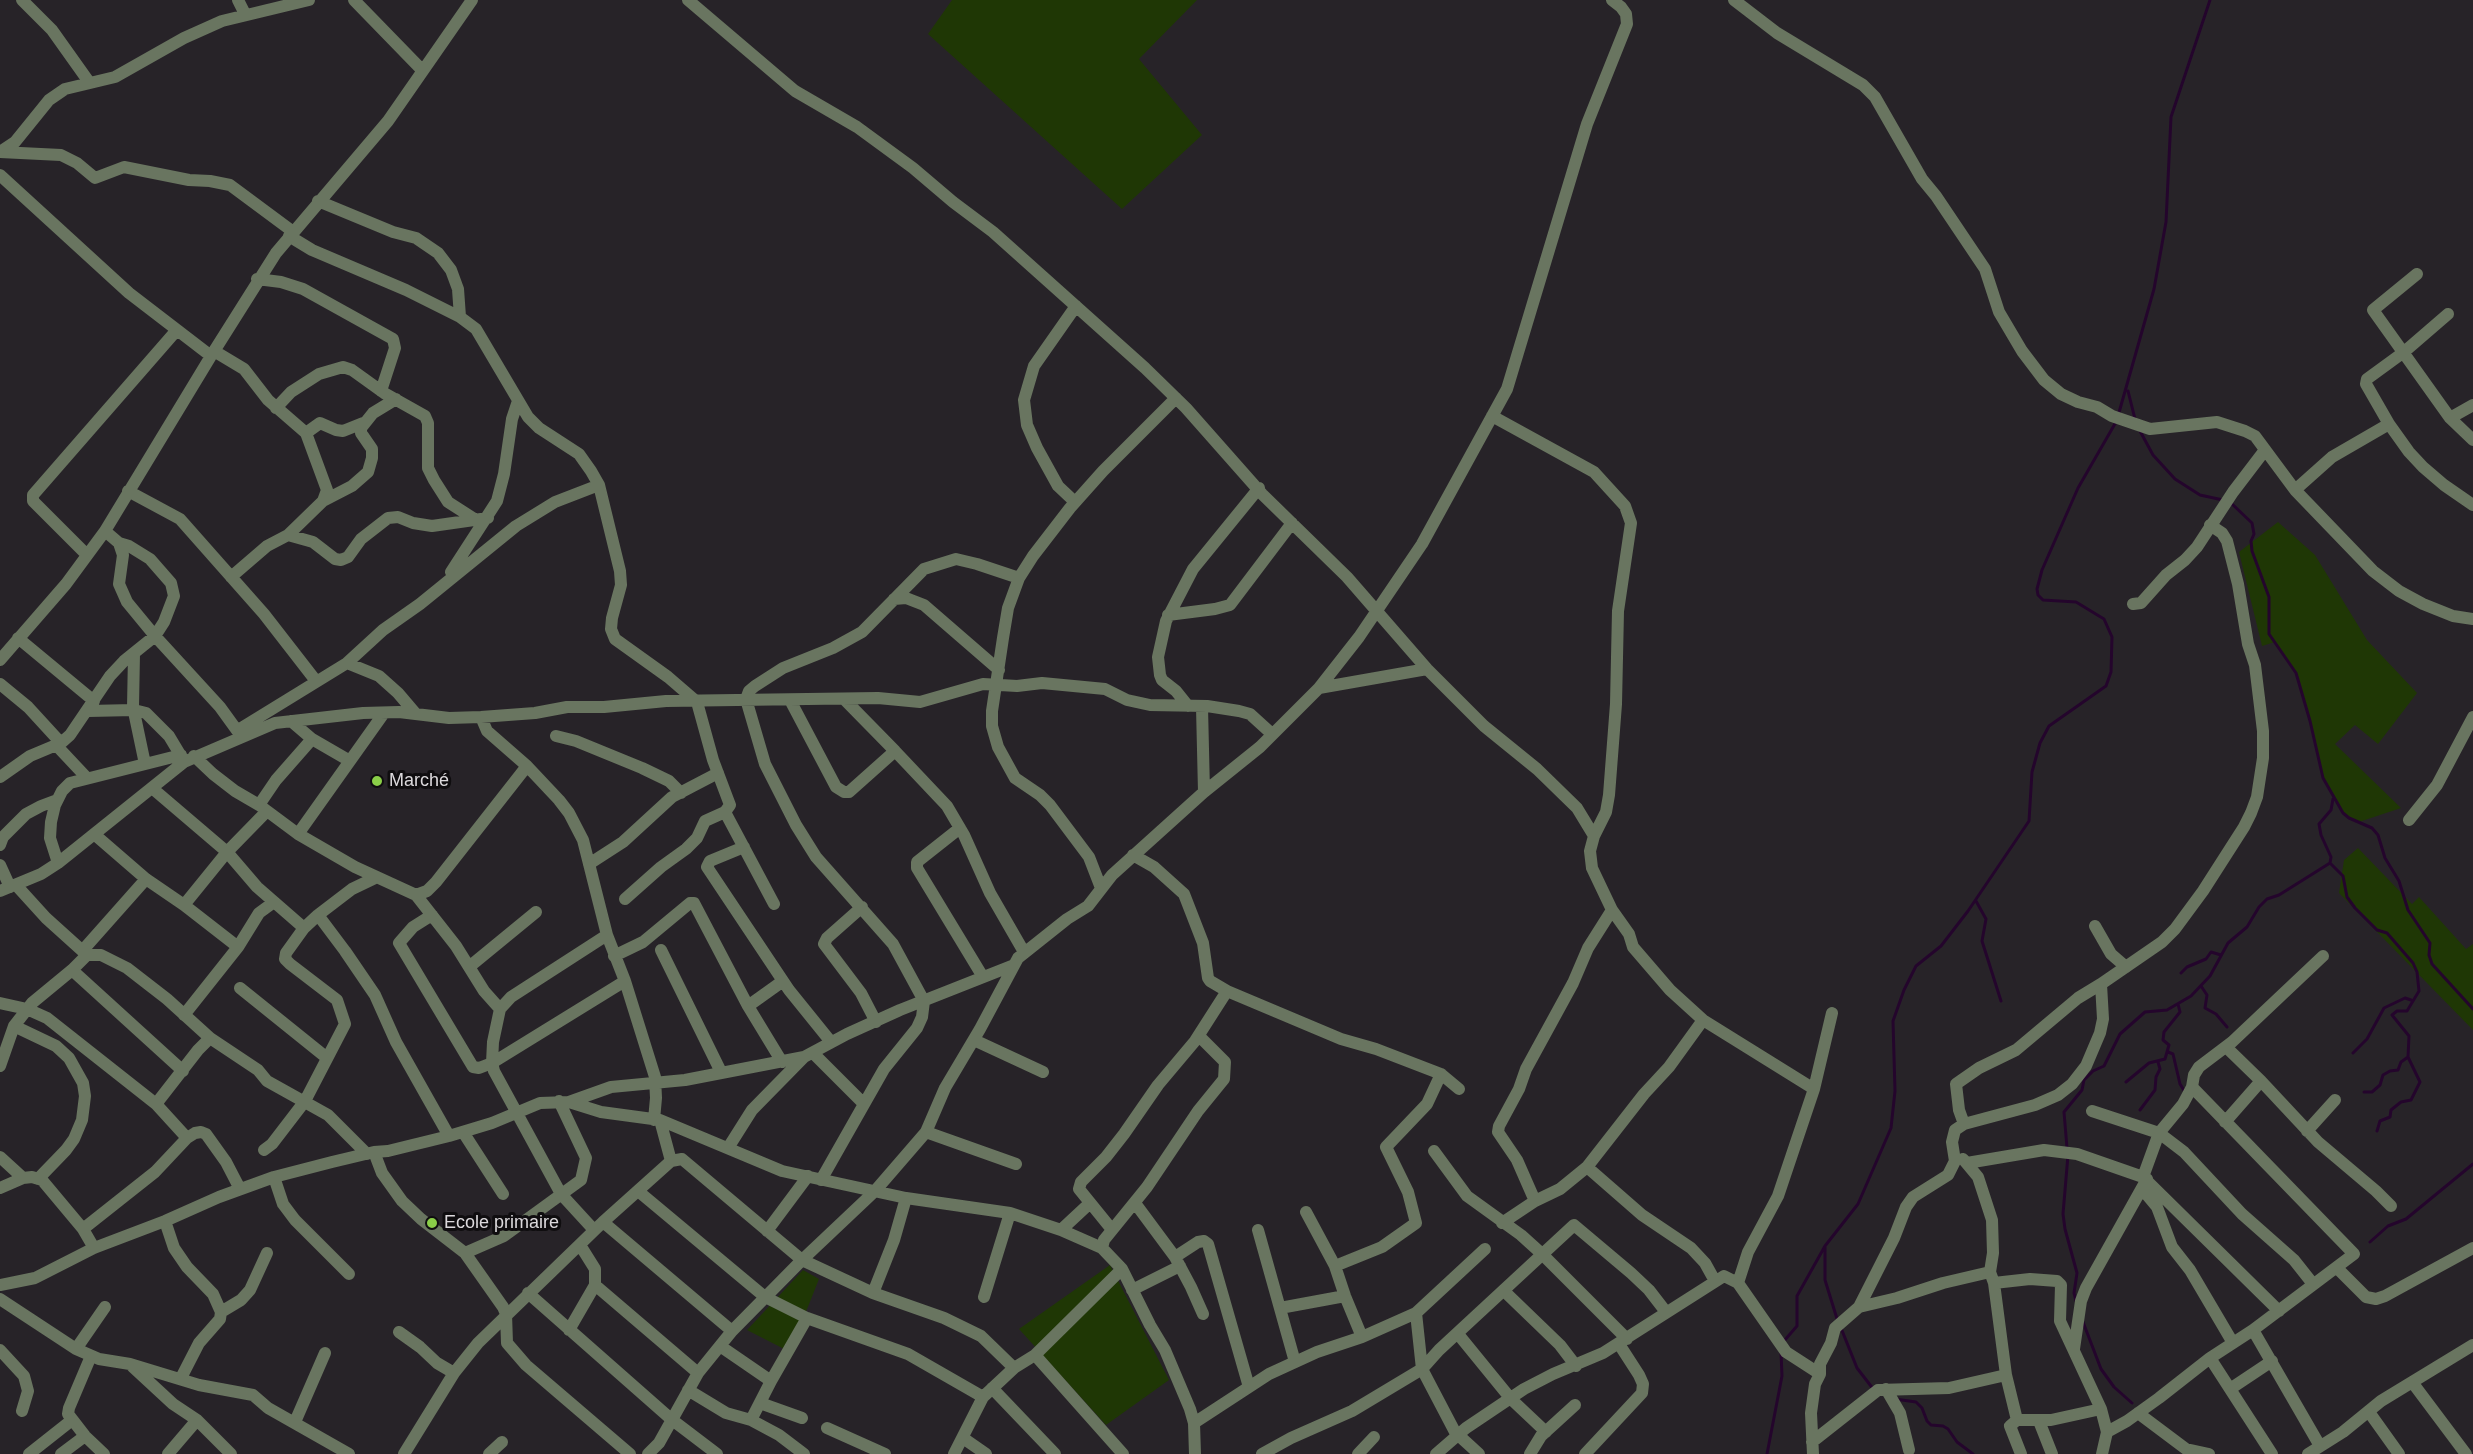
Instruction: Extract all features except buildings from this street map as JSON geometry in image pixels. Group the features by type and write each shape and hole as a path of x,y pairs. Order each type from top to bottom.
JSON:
{"street":[{"path":"22,0 52,30 89,82"},
{"path":"238,0 245,14"},
{"path":"0,152 15,142 49,100 65,89 115,76 194,33 245,14 309,0"},
{"path":"354,0 423,71"},
{"path":"0,660 66,584 105,531 257,279 318,201 388,121 472,0"},
{"path":"688,0 795,91 857,127 993,232 1176,398 1292,523 1377,610 1427,669 1484,726 1538,769 1563,793 1577,808 1594,836"},
{"path":"648,1454 658,1443 698,1373 732,1331 875,1191 926,1132 945,1088 974,1040 1014,965 1024,952 1088,906 1101,888 1133,855 1204,792 1251,755 1319,688 1377,610 1439,515 1507,389 1587,124 1627,24 1626,14 1612,0"},
{"path":"1734,0 1777,33 1863,85 1875,97 1916,170 1985,269 2000,312 2022,351 2043,380 2061,394 2078,402 2097,407 2112,416 2150,429 2217,422 2255,436 2295,490 2358,556 2399,591 2443,612 2473,619"},
{"path":"0,152 61,156 77,163 95,178 124,167 189,180 230,185 312,250 379,277 460,317 480,335 528,417 539,428 579,454 591,471 598,485 621,578 620,594 612,618 611,629 615,639 668,677 697,702 718,774 730,805 725,812 705,822 697,838 686,849 625,899"},
{"path":"0,175 129,293 176,330 213,354 244,369 276,408 306,433 313,457 327,485 323,501"},
{"path":"318,201 385,229 416,238 438,253 451,270 458,289 460,317"},
{"path":"2418,274 2373,310 2450,418 2473,440"},
{"path":"257,279 281,282 303,289 393,339 395,348 381,391"},
{"path":"1075,502 1058,486 1037,448 1027,425 1024,400 1034,366 1076,306"},
{"path":"2448,314 2404,352 2367,379 2366,384 2389,424 2409,452 2444,486 2473,505"},
{"path":"86,554 33,501 33,495 176,330"},
{"path":"276,408 283,399 302,384 334,368 343,367 352,370 381,391 425,416 428,423 428,468 439,491 455,508 482,519"},
{"path":"1101,888 1089,857 1050,805 1040,795 1015,778 1007,766 992,726 1008,608 1019,578 1075,502 1176,398"},
{"path":"306,433 320,423 336,430 343,430 363,423 380,406 396,399"},
{"path":"435,592 462,559 482,519 500,492 512,418 518,402"},
{"path":"2450,418 2473,405"},
{"path":"1492,416 1594,472 1625,506 1631,523 1618,611 1616,704 1609,795 1606,812 1594,836 1590,851 1592,868 1612,910 1629,934 1633,947 1670,990 1703,1020 1814,1089"},
{"path":"231,577 267,546 288,535 323,501 352,486 368,472 372,449 361,432 363,423"},
{"path":"2295,490 2341,451 2389,424"},
{"path":"2133,604 2141,603 2166,575 2197,547 2265,450"},
{"path":"9,888 41,874 58,862 187,758 240,733 346,663 383,630 435,592 506,534 555,502 598,485"},
{"path":"1188,706 1176,691 1162,680 1158,666 1160,645 1168,615 1197,562 1259,488"},
{"path":"128,491 180,519 316,681"},
{"path":"288,535 312,542 335,559 341,560 354,551 361,539 388,518 432,526 482,519"},
{"path":"1168,615 1230,605 1292,523"},
{"path":"1964,1124 1959,1110 1956,1084 1978,1068 2016,1050 2078,998 2162,942 2182,921 2244,827 2257,797 2263,758 2263,731 2255,665 2248,644 2238,584 2227,541 2222,533 2211,525"},
{"path":"0,777 30,756 58,744 70,735 110,676 155,636 172,603 174,596 171,583 150,559 129,546 119,543 105,531"},
{"path":"119,543 123,555 119,584 123,594 155,636 195,678 240,733"},
{"path":"767,1231 814,1178 864,1104 884,1069 917,1028 922,1017 924,1001 893,944 816,857 796,825 765,764 746,699 749,691 783,668 833,648 862,632 924,569 940,562 956,560 977,564 1019,578"},
{"path":"894,599 906,598 924,604 999,670"},
{"path":"18,638 91,706 146,713 155,720 187,758 298,834 377,877 417,895 500,1009"},
{"path":"134,654 132,678 134,710 145,764"},
{"path":"346,663 385,680 415,713"},
{"path":"1319,688 1427,669"},
{"path":"240,733 275,723 384,713 415,713 449,718 481,717 535,713 567,707 746,699 878,698 920,702 976,686 1017,686 1042,682 1105,689 1139,703 1224,708 1250,714 1272,734"},
{"path":"0,684 28,707 87,778"},
{"path":"790,700 839,791 849,792 895,751"},
{"path":"845,700 947,806 964,835 990,893 1024,952"},
{"path":"1203,707 1204,792"},
{"path":"298,834 384,713"},
{"path":"481,717 487,731 527,766 569,813 583,840 607,935 625,981 655,1082 657,1120 672,1161"},
{"path":"2409,820 2437,785 2473,717"},
{"path":"291,721 312,739 350,761"},
{"path":"556,736 576,741 642,768 669,782 681,793"},
{"path":"184,904 263,808 276,780 312,739"},
{"path":"58,862 50,838 51,822 57,800 70,783 145,764 187,758"},
{"path":"417,895 427,891 436,882 527,766"},
{"path":"589,864 623,842 672,797 718,774"},
{"path":"152,788 226,852 257,887 304,928"},
{"path":"0,845 8,831 26,814 57,800"},
{"path":"725,812 774,904"},
{"path":"960,828 917,862 917,868 983,977"},
{"path":"94,834 146,879 184,904 238,947"},
{"path":"744,847 710,861 707,867 783,981 831,1042"},
{"path":"1133,855 1154,867 1184,894 1203,943 1208,978 1227,991 1341,1039 1376,1049 1441,1074 1460,1089"},
{"path":"0,865 9,888 85,952 114,960 167,999 210,1038 258,1070 267,1081 328,1115 370,1153 402,1201 465,1253 506,1314 507,1343 526,1365 630,1454"},
{"path":"264,1150 272,1144 305,1101 345,1024 337,1000 285,959 286,953 304,928 318,915 352,889 377,877"},
{"path":"0,1066 3,1046 27,1009 46,989 72,970 146,879"},
{"path":"184,1015 238,947 259,913 274,902"},
{"path":"614,956 643,942 676,913 690,903 694,903 748,1006 782,1062"},
{"path":"862,907 827,938 825,944 861,993 876,1022"},
{"path":"1534,1201 1517,1160 1498,1132 1499,1125 1519,1089 1526,1069 1573,983 1588,948 1612,910"},
{"path":"469,967 536,912"},
{"path":"318,915 375,995 396,1042 449,1136"},
{"path":"432,915 414,927 399,943 473,1066 479,1068 492,1063 625,981"},
{"path":"2095,926 2111,954 2126,967"},
{"path":"607,935 510,997 500,1009 493,1042 492,1063 561,1194 598,1226 732,1331"},
{"path":"661,950 721,1072"},
{"path":"2073,1352 2081,1301 2086,1288 2144,1182 2159,1133 2183,1104 2199,1067 2226,1047 2323,956"},
{"path":"0,1285 35,1278 94,1248 240,1189 274,1178 370,1153 388,1151 449,1136 492,1123 540,1103 564,1101 611,1087 685,1080 808,1055 831,1042 924,1001 1014,965"},
{"path":"72,970 183,1071"},
{"path":"748,1006 783,981"},
{"path":"1813,1448 1811,1413 1815,1384 1820,1374 1820,1364 1831,1343 1835,1328 1859,1306 1894,1238 1906,1207 1913,1197 1948,1176 1955,1161 1953,1137 1955,1130 1964,1124 2035,1105 2058,1095 2072,1084 2086,1066 2100,1033 2103,1019 2101,984"},
{"path":"240,988 327,1058"},
{"path":"1113,1227 1080,1189 1081,1182 1106,1157 1158,1085 1199,1036 1227,991"},
{"path":"0,1003 27,1009 47,1018 156,1104 187,1138"},
{"path":"1738,1283 1748,1252 1778,1196 1814,1089 1832,1013"},
{"path":"1502,1223 1534,1201 1560,1189 1587,1167 1644,1094 1669,1067 1703,1020"},
{"path":"14,1026 56,1047 69,1058 83,1083 85,1096 82,1120 74,1139 38,1179"},
{"path":"1102,1248 1104,1240 1113,1227 1135,1203 1210,1095 1224,1079 1225,1062 1199,1036"},
{"path":"156,1104 210,1038"},
{"path":"974,1040 1043,1072"},
{"path":"2226,1047 2261,1080 2318,1142 2391,1206"},
{"path":"808,1055 864,1104"},
{"path":"728,1148 753,1110 808,1055"},
{"path":"1335,1266 1382,1247 1416,1223 1408,1192 1386,1147 1427,1104 1441,1074"},
{"path":"2225,1122 2261,1080"},
{"path":"2107,1432 2138,1413 2210,1358 2253,1330 2353,1257 2354,1251 2192,1087"},
{"path":"2307,1131 2335,1100"},
{"path":"564,1101 601,1112 657,1120 782,1171 906,1198 1010,1213 1061,1230 1102,1248 1122,1269 1165,1350 1194,1423 1194,1454"},
{"path":"465,1253 504,1236 581,1180 586,1158 564,1101"},
{"path":"2092,1111 2159,1133 2184,1152 2242,1214 2294,1260 2313,1284"},
{"path":"463,1132 503,1194"},
{"path":"926,1132 1016,1164"},
{"path":"83,1229 155,1172 187,1138 195,1133 206,1134 226,1162 240,1189"},
{"path":"1967,1163 2044,1150 2077,1154 2144,1182 2279,1311"},
{"path":"1434,1152 1467,1196 1521,1235 1542,1254 1623,1341 1643,1384 1642,1393 1585,1454"},
{"path":"1955,1152 1978,1177 1992,1220 1992,1278 2006,1374 2017,1420"},
{"path":"0,1157 23,1178"},
{"path":"404,1454 454,1373 478,1343 598,1226 672,1161 682,1159 802,1260 873,1293 944,1318 981,1336 1014,1368"},
{"path":"1587,1167 1642,1215 1691,1248 1705,1263 1715,1281"},
{"path":"0,1188 23,1178 38,1179 50,1187 83,1229 94,1248"},
{"path":"274,1178 283,1204 295,1220 349,1274"},
{"path":"2144,1182 2172,1247 2190,1270 2233,1343"},
{"path":"638,1191 765,1297 807,1318 908,1354 987,1393 1055,1454"},
{"path":"873,1293 891,1248 906,1198"},
{"path":"1061,1230 1090,1203"},
{"path":"1135,1203 1177,1261 1203,1314"},
{"path":"1306,1212 1335,1266 1362,1337"},
{"path":"984,1298 1010,1213"},
{"path":"165,1221 174,1248 187,1267 213,1294 221,1312 220,1319 199,1343 181,1378"},
{"path":"1262,1454 1291,1438 1352,1411 1422,1369 1439,1350 1574,1225 1649,1290 1666,1312"},
{"path":"1258,1230 1294,1362"},
{"path":"1132,1290 1177,1261 1198,1242 1204,1241 1208,1244 1250,1387"},
{"path":"569,1330 595,1285 595,1269 580,1245"},
{"path":"2337,1268 2366,1297 2376,1299 2473,1248"},
{"path":"1194,1423 1269,1374 1317,1352 1362,1337 1416,1313 1485,1249"},
{"path":"221,1312 241,1300 250,1290 267,1253"},
{"path":"954,1454 987,1393 1014,1368 1035,1355 1122,1269"},
{"path":"1436,1454 1466,1428 1510,1399 1553,1374 1576,1366 1623,1341 1724,1276 1731,1277 1738,1283 1786,1352 1820,1374"},
{"path":"1859,1306 1898,1298 1942,1283 1992,1278 2057,1281 2062,1288 2060,1321 2101,1409 2107,1432 2102,1454"},
{"path":"595,1285 698,1373"},
{"path":"1504,1291 1560,1345 1576,1366"},
{"path":"528,1293 671,1419 717,1454"},
{"path":"1280,1308 1345,1296"},
{"path":"0,1299 75,1349 91,1356 130,1364 199,1385 253,1395 268,1408 349,1454"},
{"path":"75,1349 105,1307"},
{"path":"1416,1313 1422,1369 1455,1432 1479,1454"},
{"path":"751,1420 807,1318"},
{"path":"2253,1330 2320,1446"},
{"path":"399,1332 454,1373"},
{"path":"1458,1334 1510,1399 1546,1432"},
{"path":"2308,1454 2369,1413 2381,1401 2473,1345"},
{"path":"720,1346 771,1381"},
{"path":"0,1350 24,1376 28,1391 22,1411"},
{"path":"295,1422 325,1353"},
{"path":"1035,1355 1123,1454"},
{"path":"91,1356 68,1414 85,1436 104,1454"},
{"path":"2210,1358 2272,1454"},
{"path":"2230,1389 2272,1361"},
{"path":"130,1364 173,1404 197,1420 231,1454"},
{"path":"1813,1448 1878,1390 1949,1388 2006,1374"},
{"path":"2412,1383 2466,1454"},
{"path":"1886,1389 1900,1413 1906,1453"},
{"path":"688,1390 726,1413 751,1420 779,1435 804,1454"},
{"path":"760,1403 802,1418"},
{"path":"1530,1454 1557,1419 1575,1405"},
{"path":"2021,1454 2010,1426 2017,1420 2039,1420 2101,1409"},
{"path":"2138,1413 2186,1449 2209,1454"},
{"path":"2369,1413 2399,1454"},
{"path":"29,1454 72,1420"},
{"path":"168,1454 197,1420"},
{"path":"2039,1420 2052,1454"},
{"path":"827,1428 883,1454"},
{"path":"61,1454 85,1436"},
{"path":"1358,1454 1374,1437"},
{"path":"963,1438 986,1454"},
{"path":"489,1454 501,1442"}],"green space":[{"path":"952,0 1197,0 1139,59 1202,135 1122,209 928,34"},
{"path":"2278,522 2315,555 2367,640 2417,693 2378,744 2355,725 2335,744 2401,808 2359,822 2343,813 2323,778 2296,673 2275,642 2262,646 2239,552"},
{"path":"2358,848 2412,904 2419,897 2466,949 2473,944 2473,1030 2339,893 2344,860"},
{"path":"1110,1265 1169,1380 1106,1425 1019,1329"},
{"path":"803,1270 819,1279 790,1352 747,1330"}],"waterway":[{"path":"2118,416 2154,289 2166,222 2171,117 2210,0"},
{"path":"2128,391 2135,419"},
{"path":"1784,1341 1797,1326 1797,1296 1825,1246 1858,1204 1891,1128 1895,1091 1893,1021 1904,990 1916,966 1941,946 1968,911 2029,821 2032,772 2040,743 2049,726 2106,686 2111,672 2112,637 2104,619 2076,602 2043,600 2038,595 2037,589 2042,570 2078,488 2116,422"},
{"path":"2140,431 2153,455 2175,479 2200,495 2223,500"},
{"path":"2231,503 2252,523 2254,534 2251,541 2252,551 2269,597 2269,634 2296,673 2323,778 2343,813 2372,828 2378,835 2385,858 2399,881 2408,910 2430,943 2429,955 2432,964 2473,1009"},
{"path":"2067,1148 2064,1112 2082,1090 2084,1080 2093,1071 2104,1066 2120,1034 2145,1012 2167,1010 2191,996 2210,976 2228,943 2247,927 2259,907 2267,899 2279,895 2330,863 2331,857 2321,835 2319,824 2331,810 2333,799"},
{"path":"2330,863 2343,876 2347,897 2355,908 2377,930 2387,933 2413,963 2417,972 2419,991 2407,1011 2397,1011 2392,1015 2409,1036 2408,1057 2420,1082 2411,1100 2401,1102 2391,1110 2390,1117 2380,1121 2377,1131"},
{"path":"1976,901 1986,919 1982,941 2001,1001"},
{"path":"2181,973 2187,967 2206,959 2211,952 2221,955"},
{"path":"2201,986 2207,995 2205,1008 2216,1014 2227,1027"},
{"path":"2353,1053 2367,1039 2384,1008 2405,998 2411,1000"},
{"path":"2126,1082 2149,1063 2165,1059 2169,1045 2163,1040 2164,1032 2180,1012 2178,1004"},
{"path":"2168,1052 2173,1054 2180,1084 2185,1092"},
{"path":"2364,1092 2372,1092 2380,1085 2383,1075 2398,1070 2401,1062 2408,1057"},
{"path":"2140,1110 2155,1090 2156,1077 2160,1069 2158,1062"},
{"path":"2068,1155 2063,1214 2077,1273 2074,1293 2076,1301"},
{"path":"2370,1242 2388,1226 2406,1219 2473,1164"},
{"path":"1825,1247 1825,1280 1838,1322"},
{"path":"2083,1322 2101,1369 2114,1387 2132,1403"},
{"path":"1841,1328 1857,1368 1874,1390"},
{"path":"1767,1454 1782,1376 1781,1352"},
{"path":"1895,1399 1916,1402 1931,1425 1948,1429 1957,1442 1973,1454"}],"place":[{"name":"Marché","path":"377,781"},
{"name":"Ecole primaire","path":"432,1223"}]}
